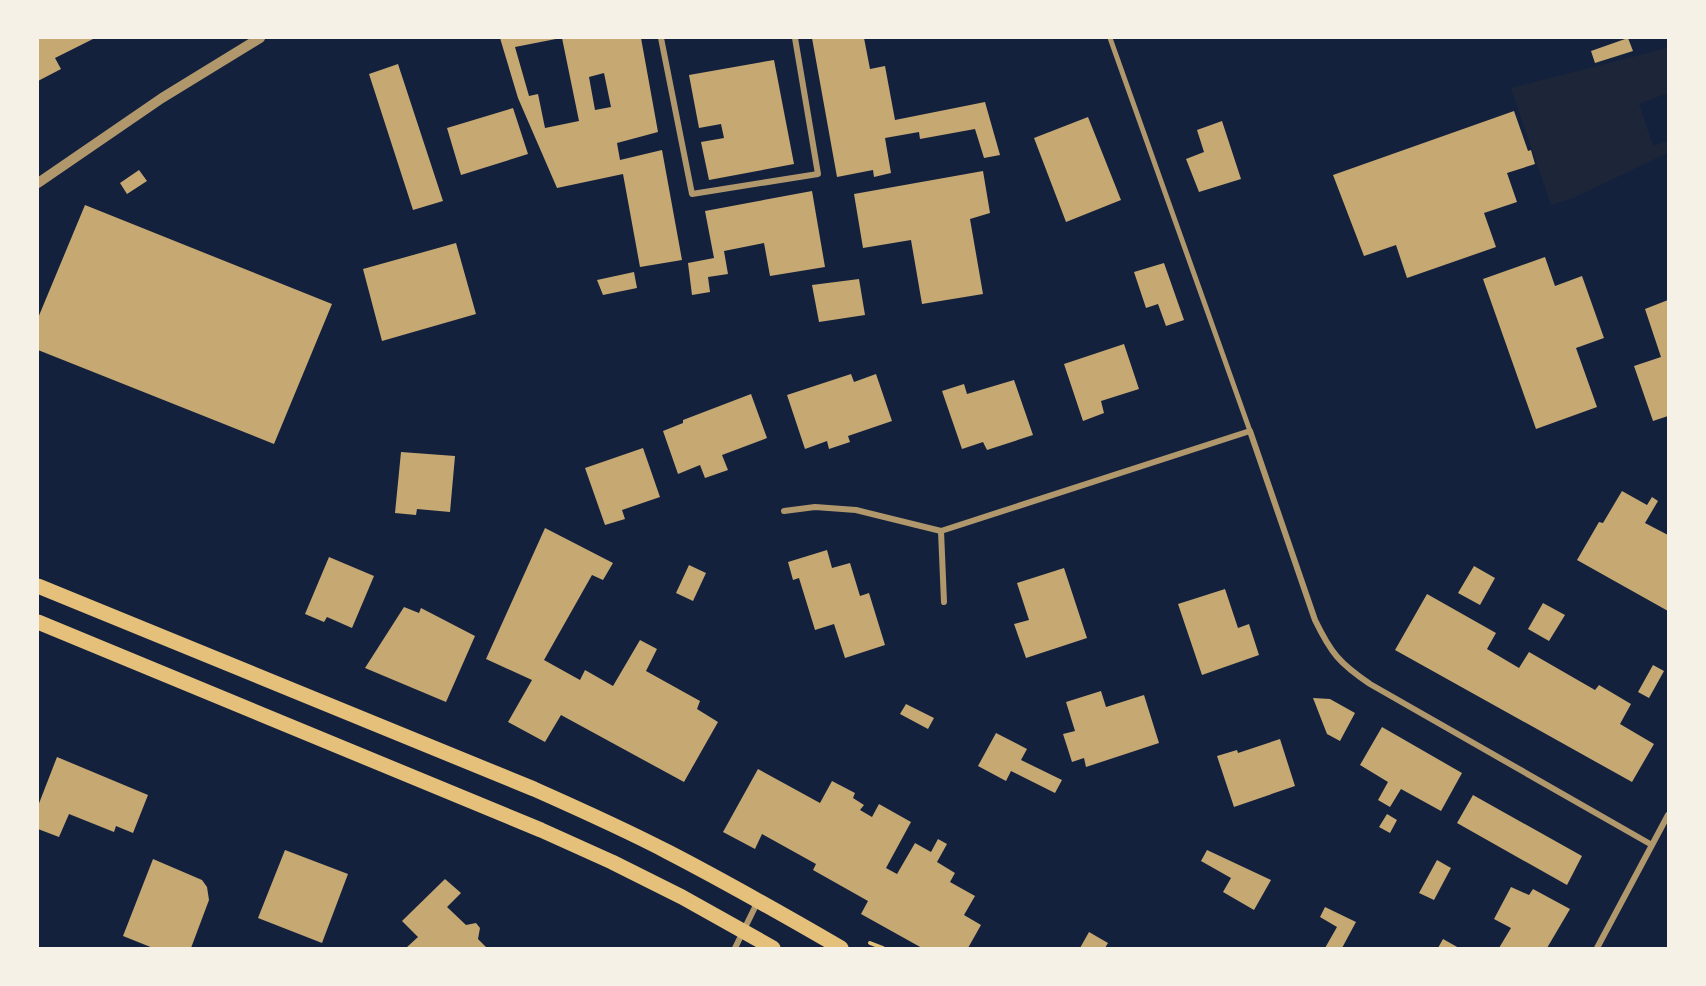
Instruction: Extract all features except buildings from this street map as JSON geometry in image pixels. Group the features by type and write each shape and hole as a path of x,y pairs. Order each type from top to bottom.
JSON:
{"main road":[{"path":"38,586 534,789 666,850 841,948"},
{"path":"38,622 541,830 682,897 772,948"}],"street":[{"path":"38,183 162,98 260,38"},
{"path":"661,38 692,194 818,174 795,38"},
{"path":"1110,38 1315,620 1326,643 1339,660 1370,684 1652,845"},
{"path":"784,511 815,507 856,510 941,531 1250,431"},
{"path":"941,531 944,602"},
{"path":"1598,948 1668,815"},
{"path":"735,948 758,901"}],"shaded area":[{"path":"1667,48 1668,93 1639,104 1653,146 1668,141 1668,153 1573,198 1551,205 1511,88"}]}
